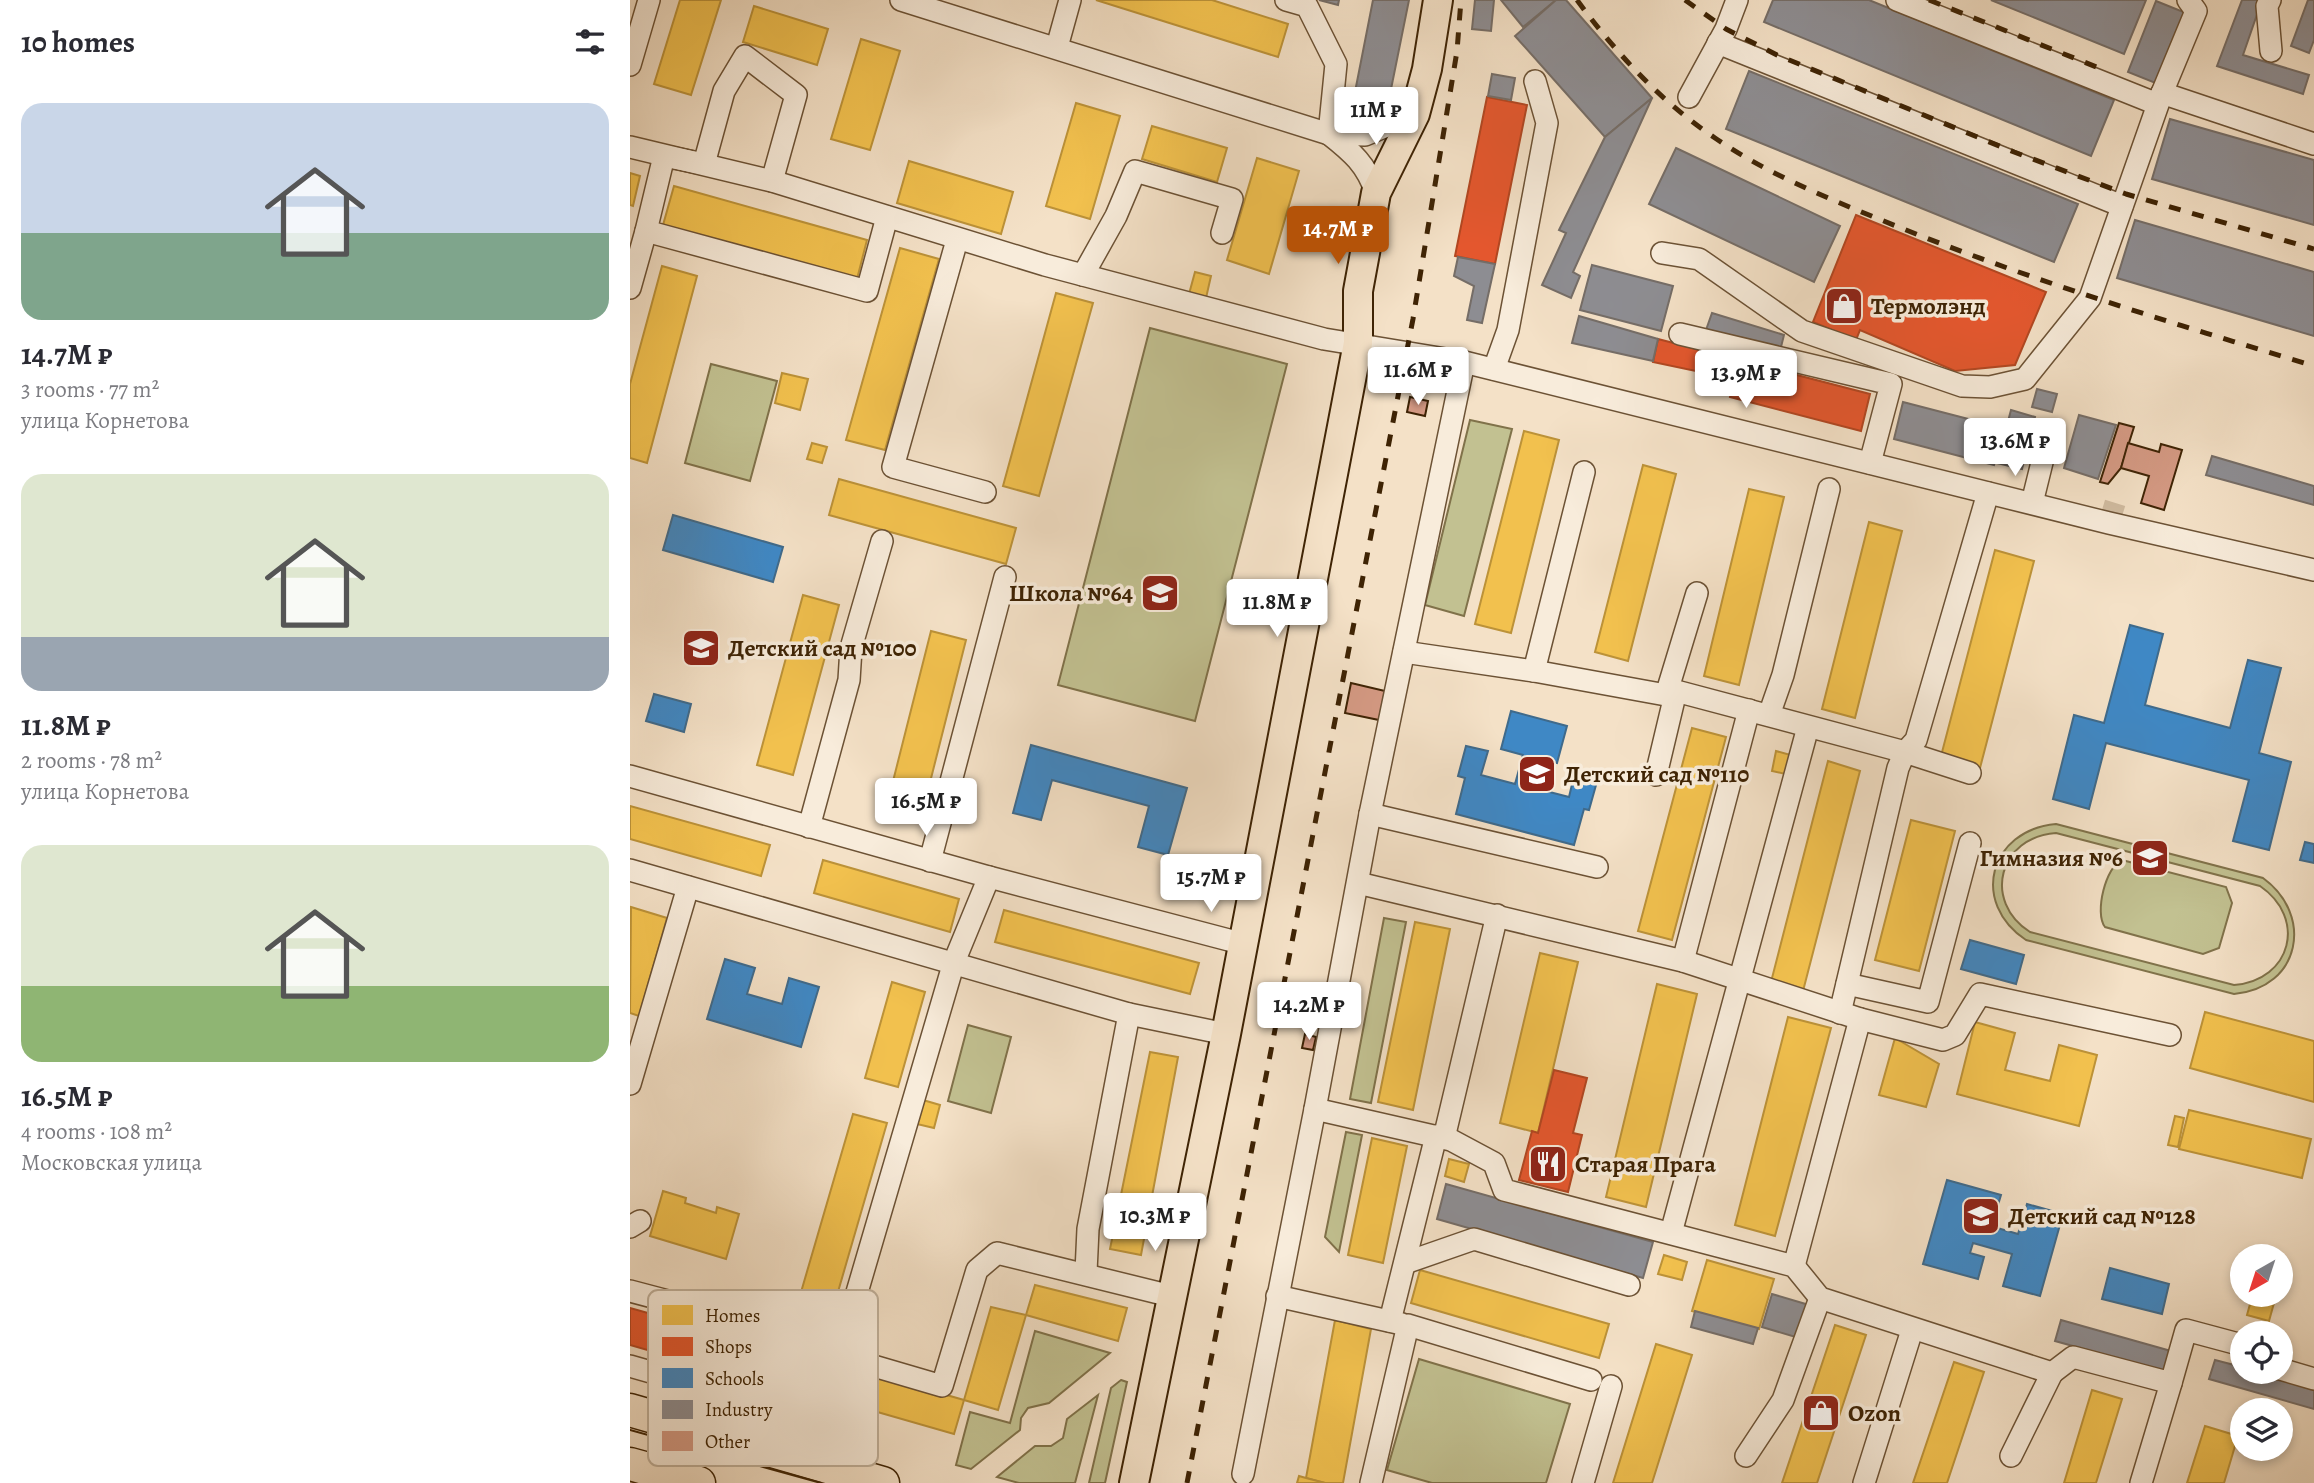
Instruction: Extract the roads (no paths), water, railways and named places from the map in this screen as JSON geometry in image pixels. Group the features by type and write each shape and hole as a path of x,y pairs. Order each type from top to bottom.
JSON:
{"highway":[{"path":"630,1410 648,1415"},
{"path":"630,1464 699,1483"},
{"path":"823,1466 883,1483"}],"main road":[{"path":"1134,1483 1244,944 1358,343 1358,291 1376,193 1415,114 1427,69 1438,0"}],"street":[{"path":"630,65 649,0"},
{"path":"901,0 1329,134 1365,135 1415,114"},
{"path":"1056,47 1070,0"},
{"path":"1286,0 1307,6 1336,64 1329,134"},
{"path":"1689,97 1737,0"},
{"path":"1897,0 2159,98 2314,144"},
{"path":"1662,253 1699,260 1802,331 1962,386 1990,387 2025,379 2090,298 2159,98 2196,11 2188,0"},
{"path":"2270,0 2267,6 2271,51"},
{"path":"1718,43 2122,206"},
{"path":"704,164 724,91 745,56 796,95 772,181"},
{"path":"1494,369 1508,330 1547,122 1535,81"},
{"path":"1329,134 1357,155 1369,173 1376,193"},
{"path":"630,147 772,181 957,240 1324,339 1464,362 1987,493 2314,570"},
{"path":"630,288 664,156"},
{"path":"1083,275 1116,216 1135,171 1232,199 1222,233"},
{"path":"646,231 867,291 887,216"},
{"path":"957,240 892,467 985,492"},
{"path":"1680,334 1891,384 1870,463"},
{"path":"1243,1474 1370,814 1464,362"},
{"path":"2032,503 2048,439"},
{"path":"1534,671 1584,472"},
{"path":"1683,961 1759,712 1783,675 1829,489"},
{"path":"1794,1266 1850,1016 1847,984 1898,768 1905,752 1916,740 1987,493"},
{"path":"809,827 849,680 851,648 882,541"},
{"path":"930,861 1006,578"},
{"path":"1656,775 1671,693 1697,593"},
{"path":"1405,652 1671,693 1759,712 1905,752 1970,773"},
{"path":"1671,1233 1737,981 1808,727"},
{"path":"630,776 930,861 1244,944"},
{"path":"1370,814 1597,867"},
{"path":"1847,984 1928,1002 1970,843"},
{"path":"630,870 1129,1014 1226,1034"},
{"path":"858,1290 954,962 989,877"},
{"path":"1358,883 1683,961 1737,981 1850,1016 1942,1040 1955,1035 1980,994 2169,1035"},
{"path":"630,1084 688,887"},
{"path":"1371,1483 1399,1323 1405,1263 1497,915"},
{"path":"1086,1272 1088,1229 1129,1014"},
{"path":"1315,1109 1440,1137 1494,1163 1504,1190 1794,1266 1820,1298 1912,1330 2052,1373"},
{"path":"1405,1263 1474,1240 1629,1284"},
{"path":"878,1368 942,1386 977,1270 997,1253 1086,1272 1171,1296"},
{"path":"630,1291 648,1296"},
{"path":"1277,1297 1399,1323 1601,1383 1583,1483"},
{"path":"1746,1455 1783,1400 1820,1298"},
{"path":"1864,1483 1912,1330"},
{"path":"2141,1483 2186,1330 2230,1342"},
{"path":"2011,1456 2052,1373 2073,1357 2171,1383"},
{"path":"630,1366 648,1371"},
{"path":"2293,1373 2314,1379"}],"tunnel":[{"path":"2109,523 2116,500"}],"tram line":[{"path":"630,1430 648,1435"},
{"path":"760,1466 821,1483"}],"railway":[{"path":"1187,1483 1413,319 1457,51 1461,0"},
{"path":"1577,0 1607,39 1657,92 1715,138 1782,177 1952,248 2158,318 2314,366"},
{"path":"1685,0 1726,29 1777,55 2014,152 2126,194 2314,249"},
{"path":"1929,0 2104,70"}],"place":[{"name":"Термолэнд","path":"1844,306"},
{"name":"Школа №64","path":"1160,593"},
{"name":"Детский сад №100","path":"701,648"},
{"name":"Детский сад №110","path":"1537,774"},
{"name":"Гимназия №6","path":"2150,858"},
{"name":"Старая Прага","path":"1548,1164"},
{"name":"Детский сад №128","path":"1981,1216"},
{"name":"Ozon","path":"1821,1413"}]}
